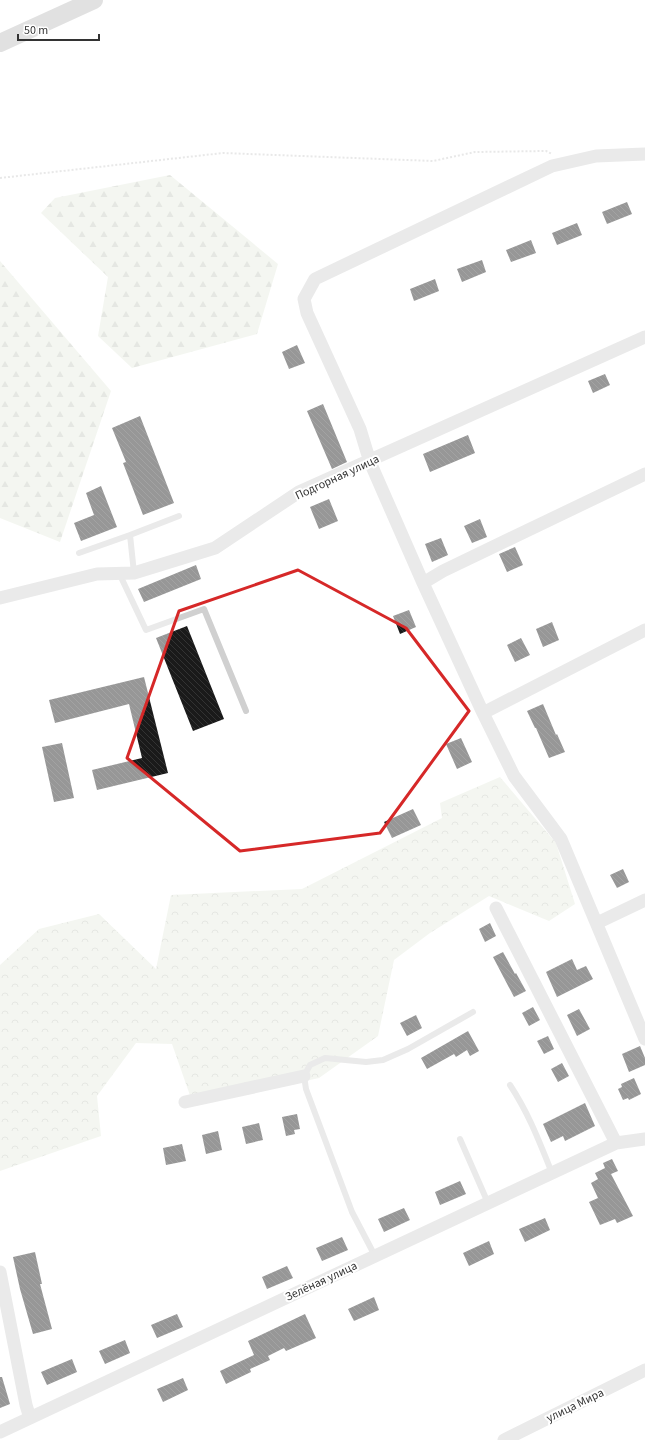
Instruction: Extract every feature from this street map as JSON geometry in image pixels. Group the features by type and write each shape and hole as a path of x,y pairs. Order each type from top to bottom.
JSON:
{"main road":[{"path":"0,43 94,0"}],"street":[{"path":"645,154 596,156 552,166 315,279 304,299 307,313 360,429 370,462 423,583 514,776 561,839 645,1039"},
{"name":"Подгорная улица","path":"0,598 97,574 134,572 215,548 299,492 370,462 645,336"},
{"path":"423,583 443,571 645,474"},
{"path":"483,712 645,630"},
{"path":"597,923 645,900"},
{"path":"496,908 616,1143"},
{"path":"185,1102 304,1076"},
{"name":"Зелёная улица","path":"0,1432 616,1143 645,1139"},
{"path":"0,1272 26,1405 30,1418"},
{"name":"улица Мирa","path":"504,1440 645,1370"}],"lane":[{"path":"79,553 179,516"},
{"path":"130,535 134,572"},
{"path":"119,573 146,630 204,609 246,711"},
{"path":"375,1256 352,1212 306,1089 304,1076 310,1065 325,1058 366,1062 383,1060 408,1049 473,1012"},
{"path":"510,1086 523,1105 532,1123 552,1173"},
{"path":"460,1139 488,1203"}],"path":[{"path":"0,178 223,152 433,161 475,152 546,151 567,162"}],"highlighted area":[{"path":"298,570 406,628 469,711 380,833 240,851 127,758 179,611"}],"green space":[{"path":"170,175 278,264 257,334 132,368 98,336 108,277 41,213 55,198"},
{"path":"0,261 111,391 60,542 0,518"},
{"path":"500,777 556,843 575,904 549,921 489,896 430,933 394,960 378,1036 319,1078 193,1104 172,1044 136,1043 97,1096 101,1136 0,1171 0,965 39,929 99,914 156,969 171,895 302,889 442,818 440,803"}],"building":[{"path":"627,202 632,214 607,224 602,212"},
{"path":"577,223 582,235 557,245 552,233"},
{"path":"531,240 536,253 511,262 506,250"},
{"path":"482,260 486,272 462,282 457,269"},
{"path":"435,279 439,291 414,301 410,289"},
{"path":"297,345 305,363 289,369 282,352"},
{"path":"605,374 610,385 593,393 588,381"},
{"path":"323,404 347,462 332,469 307,411"},
{"path":"140,416 174,503 143,515 123,463 126,462 112,428"},
{"path":"468,435 475,453 430,472 423,454"},
{"path":"101,486 117,527 81,541 74,523 94,515 86,493"},
{"path":"329,499 338,521 319,529 310,507"},
{"path":"480,519 487,537 472,543 464,526"},
{"path":"441,538 448,555 432,562 425,544"},
{"path":"515,547 523,565 507,572 499,554"},
{"path":"196,565 201,579 144,602 138,589"},
{"path":"409,610 416,627 400,634 393,616"},
{"path":"552,622 559,640 543,647 536,629"},
{"path":"187,626 224,719 193,731 156,638"},
{"path":"521,638 530,655 515,662 507,645"},
{"path":"144,677 168,773 97,790 92,770 142,758 129,704 55,723 49,700"},
{"path":"543,704 565,752 549,758 527,711"},
{"path":"461,738 472,762 457,769 446,744"},
{"path":"62,743 74,798 54,802 42,747"},
{"path":"413,809 421,825 392,838 384,822"},
{"path":"623,869 629,882 617,888 610,875"},
{"path":"490,923 496,936 485,942 479,929"},
{"path":"503,952 526,991 514,997 493,957"},
{"path":"572,959 577,970 586,966 593,979 557,997 546,972"},
{"path":"533,1007 540,1020 529,1026 522,1013"},
{"path":"579,1009 590,1029 577,1036 567,1015"},
{"path":"416,1015 422,1028 407,1036 400,1023"},
{"path":"468,1031 479,1051 470,1056 467,1050 456,1057 454,1054 427,1069 421,1058"},
{"path":"548,1036 554,1049 544,1054 537,1041"},
{"path":"640,1046 645,1058 645,1065 629,1072 622,1054"},
{"path":"562,1063 569,1076 558,1082 551,1069"},
{"path":"634,1078 641,1094 629,1100 628,1098 623,1100 618,1089 622,1087 621,1084"},
{"path":"585,1103 595,1126 565,1141 563,1136 551,1142 543,1124"},
{"path":"297,1114 300,1129 294,1130 295,1134 286,1136 282,1117"},
{"path":"259,1123 263,1140 246,1144 242,1127"},
{"path":"218,1131 222,1150 206,1154 202,1135"},
{"path":"182,1144 186,1161 166,1165 163,1148"},
{"path":"612,1159 618,1171 611,1174 633,1216 617,1223 615,1219 600,1225 589,1202 598,1198 591,1183 598,1179 595,1173 605,1168 603,1163"},
{"path":"460,1181 466,1194 440,1205 435,1192"},
{"path":"404,1208 410,1220 384,1232 378,1219"},
{"path":"545,1218 550,1230 525,1242 519,1229"},
{"path":"342,1237 348,1250 322,1261 316,1248"},
{"path":"489,1241 494,1254 469,1266 463,1253"},
{"path":"35,1252 42,1284 40,1284 52,1329 33,1334 20,1289 13,1257"},
{"path":"287,1266 293,1278 267,1289 262,1277"},
{"path":"374,1297 379,1310 354,1321 348,1309"},
{"path":"177,1314 183,1327 157,1338 151,1325"},
{"path":"305,1314 316,1338 286,1351 284,1348 268,1356 270,1360 250,1369 251,1372 226,1384 220,1371 254,1355 248,1341"},
{"path":"125,1340 130,1353 105,1364 99,1351"},
{"path":"72,1359 77,1372 47,1385 41,1372"},
{"path":"0,1377 2,1377 10,1404 0,1408"},
{"path":"183,1378 188,1390 163,1402 157,1389"}]}
